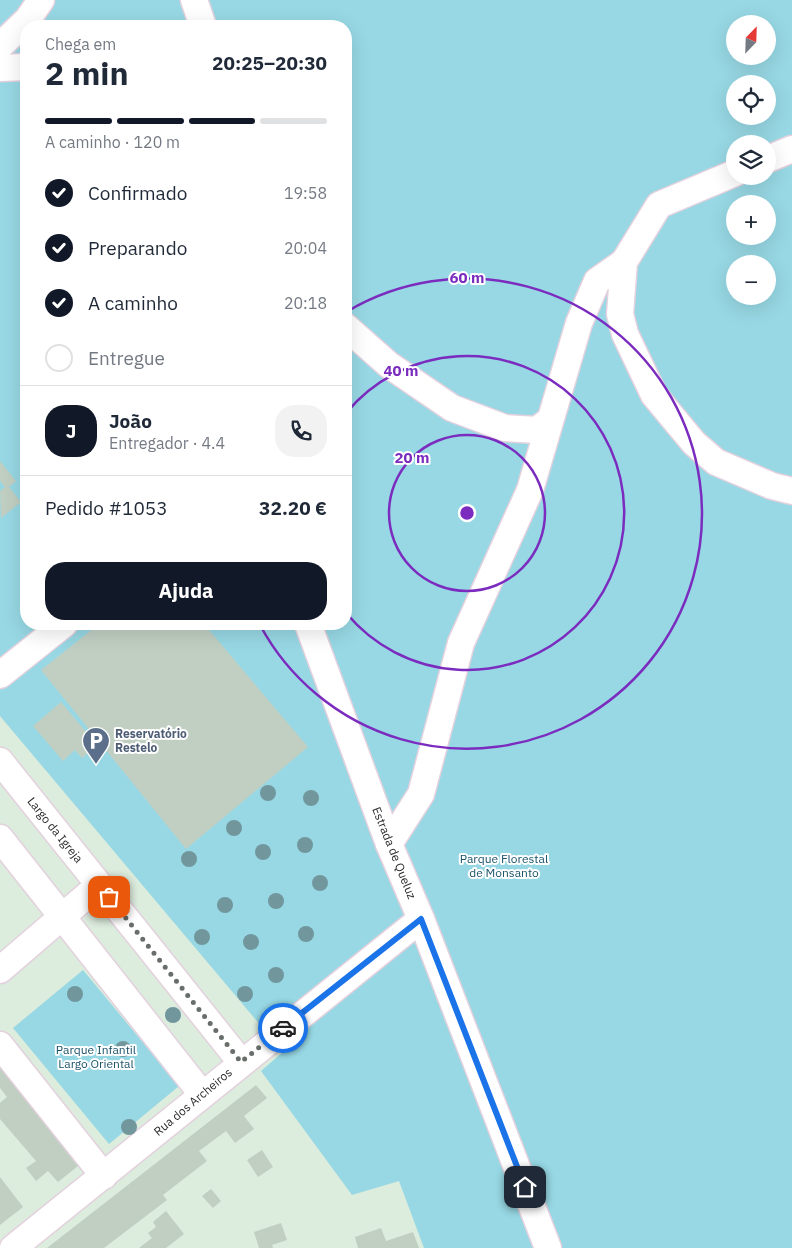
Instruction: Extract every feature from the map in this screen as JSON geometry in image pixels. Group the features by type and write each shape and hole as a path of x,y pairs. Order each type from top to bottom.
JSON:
{"street":[{"path":"28,20 40,0"},
{"path":"45,20 48,0"},
{"path":"194,0 201,20"},
{"path":"0,46 20,27"},
{"path":"0,68 20,67"},
{"path":"776,156 792,149"},
{"path":"389,844 421,794 461,643 530,490 579,323 597,280 624,262 659,205 726,177"},
{"path":"624,262 620,314 625,334 654,395 694,443 716,462 772,486 792,490"},
{"path":"352,332 389,365 452,408 505,428 537,430 550,420"},
{"path":"0,675 56,630"},
{"name":"Estrada de Queluz","path":"310,630 389,844 421,919 541,1246"},
{"name":"Largo da Igreja","path":"0,761 241,1062"},
{"path":"0,838 202,1094"},
{"path":"0,970 99,885"},
{"name":"Rua dos Archeiros","path":"13,1248 104,1176 241,1062 421,919"},
{"path":"0,1045 104,1176"}],"green space":[{"name":"Parque Florestal de Monsanto","path":"0,0 792,0 792,1248 424,1248 399,1181 352,1195 261,1071 283,1052 0,716 0,673 54,630 352,630 352,20 20,20 20,630 40,630 0,660"},
{"name":"Parque Infantil Largo Oriental","path":"83,970 179,1086 109,1144 13,1028"}],"building":[{"path":"0,461 16,481 9,487 20,501 20,503 1,518 0,491 5,487 0,481"},
{"path":"91,630 209,630 308,747 186,849 41,670"},
{"path":"61,702 92,739 88,743 93,749 82,758 75,750 63,761 33,726"},
{"path":"0,1063 83,1162 58,1182 48,1171 36,1181 26,1168 36,1161 0,1119 0,1103 7,1097 0,1088"},
{"path":"256,1085 267,1098 244,1116 254,1129 235,1143 226,1131 199,1151 207,1161 163,1195 167,1200 104,1248 47,1248"},
{"path":"262,1150 273,1167 258,1177 247,1160"},
{"path":"0,1177 23,1207 0,1225"},
{"path":"211,1189 221,1201 213,1208 202,1196"},
{"path":"166,1211 184,1234 166,1248 139,1248 152,1238 148,1233 156,1227 153,1222"},
{"path":"281,1223 287,1240 272,1245 273,1248 259,1248 254,1232"},
{"path":"381,1228 386,1241 413,1232 419,1248 358,1248 355,1237"}],"way so far":[{"path":"109,897 241,1062 283,1028"}],"place":[{"name":"Reservatório Restelo","path":"96,765"}],"route":[{"path":"283,1028 421,919 446,988 525,1187"}]}
